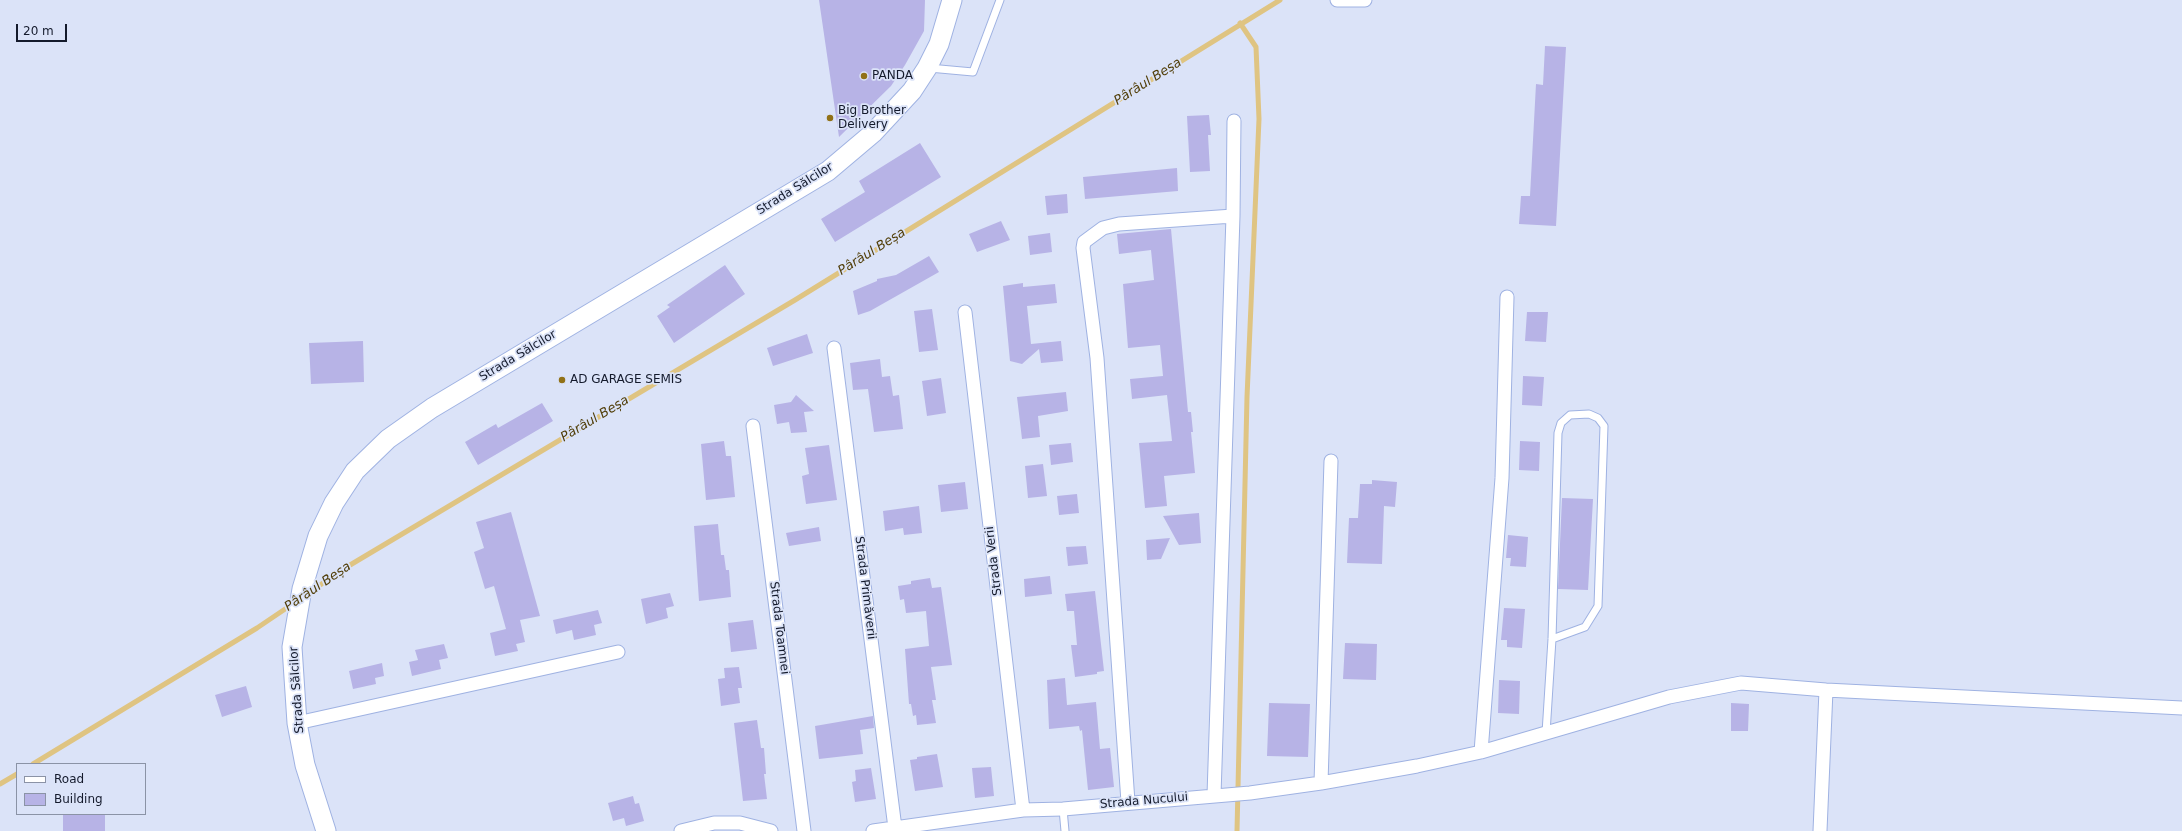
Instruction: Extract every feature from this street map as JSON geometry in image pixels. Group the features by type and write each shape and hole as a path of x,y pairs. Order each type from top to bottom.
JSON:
{"main road":[{"name":"Strada Sălcilor","path":"326,831 305,765 297,723 292,647 302,589 318,536 334,502 355,472 388,439 432,408 828,171 873,134 912,91 927,68 939,44 952,0"}],"street":[{"path":"1338,0 1365,0"},
{"path":"1220,794 1234,121"},
{"path":"1128,802 1097,358 1083,248 1084,242 1103,228 1119,224 1233,216"},
{"path":"1481,752 1502,478 1507,297"},
{"name":"Strada Verii","path":"965,312 1023,810"},
{"name":"Strada Primăverii","path":"834,348 895,828"},
{"name":"Strada Toamnei","path":"753,426 804,831"},
{"path":"1321,783 1331,461"},
{"path":"297,723 618,652"},
{"name":"Strada Nucului","path":"873,831 1023,810 1063,809 1220,794 1250,793 1321,783 1416,766 1481,752 1669,697 1741,683 1826,690 2182,708"},
{"path":"1820,831 1826,690"},
{"path":"681,831 714,823 740,824 771,831"}],"lane":[{"path":"927,68 973,72 1000,0"},
{"path":"1546,733 1552,639 1558,433 1561,423 1570,415 1590,414 1598,418 1604,426 1598,606 1585,627 1552,639"},
{"path":"1063,809 1065,831"}],"building":[{"name":"PANDA","path":"819,0 925,0 924,31 905,65 891,86 839,137"},
{"path":"1545,46 1566,47 1556,226 1519,224 1521,196 1530,196 1536,84 1543,85"},
{"path":"1209,115 1211,135 1208,135 1210,171 1190,172 1187,116"},
{"path":"920,143 941,177 835,242 821,219 865,192 859,181"},
{"path":"1177,168 1178,191 1085,199 1083,177"},
{"path":"1067,194 1068,213 1047,215 1045,196"},
{"path":"1001,221 1010,240 977,252 969,234"},
{"path":"1171,229 1188,412 1191,412 1193,432 1191,432 1195,473 1164,476 1167,506 1145,508 1139,443 1172,441 1167,395 1132,399 1130,379 1163,376 1160,345 1128,348 1123,284 1154,280 1151,250 1119,254 1117,234"},
{"path":"1050,233 1052,252 1030,255 1028,236"},
{"path":"929,256 939,272 870,311 858,315 853,291 877,281 877,279 896,275"},
{"path":"725,265 745,294 674,343 657,316 670,307 667,305"},
{"path":"1023,283 1023,287 1055,284 1057,303 1027,306 1031,344 1061,341 1063,361 1041,363 1039,349 1022,364 1010,361 1003,286"},
{"path":"932,309 938,350 919,352 914,311"},
{"path":"1527,312 1548,312 1546,342 1525,341"},
{"path":"807,334 813,353 773,366 767,348"},
{"path":"363,341 364,382 311,384 309,343"},
{"path":"880,359 882,377 890,376 893,396 899,395 903,429 874,432 868,389 853,390 850,363"},
{"path":"1523,376 1544,377 1542,406 1522,405"},
{"path":"941,378 946,413 927,416 922,381"},
{"path":"1066,392 1068,411 1038,416 1040,437 1022,439 1017,397"},
{"path":"796,395 814,411 804,412 807,432 791,433 789,422 777,424 774,405 791,402"},
{"path":"542,403 553,421 478,465 465,442 496,424 498,428"},
{"path":"724,441 726,456 731,456 735,497 706,500 701,444"},
{"path":"1520,441 1540,442 1539,471 1519,470"},
{"path":"1071,443 1073,462 1051,465 1049,445"},
{"path":"829,445 837,500 806,504 802,476 809,474 805,448"},
{"path":"1043,464 1047,496 1028,498 1025,466"},
{"path":"1372,480 1397,482 1395,507 1384,506 1382,564 1347,563 1349,518 1358,518 1360,484 1372,484"},
{"path":"965,482 968,509 941,512 938,485"},
{"path":"1077,494 1079,513 1059,515 1057,496"},
{"path":"1562,498 1593,499 1588,590 1558,589"},
{"path":"919,506 922,533 904,535 903,528 885,531 883,511"},
{"path":"511,512 540,616 520,620 525,642 516,644 518,651 495,656 490,633 506,629 494,586 485,589 474,552 484,548 476,522"},
{"path":"1199,513 1201,543 1179,545 1163,516"},
{"path":"718,524 721,555 724,555 726,570 729,570 731,597 699,601 694,526"},
{"path":"819,527 821,541 789,546 786,533"},
{"path":"1508,535 1528,537 1526,567 1510,566 1511,558 1506,558"},
{"path":"1170,538 1161,559 1147,560 1146,540"},
{"path":"1086,546 1088,564 1068,566 1066,547"},
{"path":"1050,576 1052,594 1025,597 1024,579"},
{"path":"930,578 932,588 941,587 952,665 931,667 936,700 932,700 936,723 917,725 916,715 913,716 911,704 909,704 905,649 929,646 926,611 906,613 904,599 900,600 898,586 911,584 911,581"},
{"path":"1095,591 1104,671 1097,672 1097,674 1075,677 1071,645 1077,645 1074,611 1067,611 1065,594"},
{"path":"670,593 674,606 666,608 668,618 646,624 641,599"},
{"path":"1504,608 1525,609 1522,648 1507,647 1507,640 1501,640"},
{"path":"598,610 602,623 594,625 596,635 574,640 572,630 556,634 553,620"},
{"path":"753,620 757,649 731,652 728,623"},
{"path":"1345,643 1377,644 1376,680 1343,679"},
{"path":"444,644 448,658 439,660 441,669 412,676 409,662 418,660 415,650"},
{"path":"382,663 384,676 375,678 376,684 353,689 349,671"},
{"path":"739,667 742,688 738,688 740,703 721,706 718,679 725,678 724,668"},
{"path":"1065,678 1067,705 1096,702 1100,749 1110,748 1114,787 1088,790 1082,730 1080,731 1079,726 1049,729 1047,680"},
{"path":"1499,680 1520,681 1519,714 1498,713"},
{"path":"246,686 252,707 222,717 215,695"},
{"path":"1269,703 1310,704 1308,757 1267,756"},
{"path":"1731,703 1749,704 1748,731 1731,731"},
{"path":"873,716 874,728 860,730 863,754 819,759 815,726"},
{"path":"757,720 761,748 764,748 766,774 764,774 767,799 743,801 734,723"},
{"path":"937,754 943,787 915,791 910,760 917,759 917,757"},
{"path":"991,767 994,796 975,798 972,768"},
{"path":"871,768 876,799 855,802 852,782 856,781 855,770"},
{"path":"633,796 635,804 639,803 644,821 626,826 624,818 613,821 608,803"},
{"path":"63,815 105,815 105,831 63,831"}],"waterway":[{"name":"Pârâul Beșa","path":"306,595 340,571 795,300 1280,0"},
{"path":"1237,831 1247,397 1259,119 1256,47 1240,23"},
{"name":"Pârâul Beșa","path":"35,763 257,628 294,603"},
{"name":"Pârâul Beșa","path":"0,784 16,775"}],"place":[{"name":"PANDA","path":"864,76"},
{"name":"Big Brother Delivery","path":"830,118"},
{"name":"AD GARAGE SEMIS","path":"562,380"}]}
